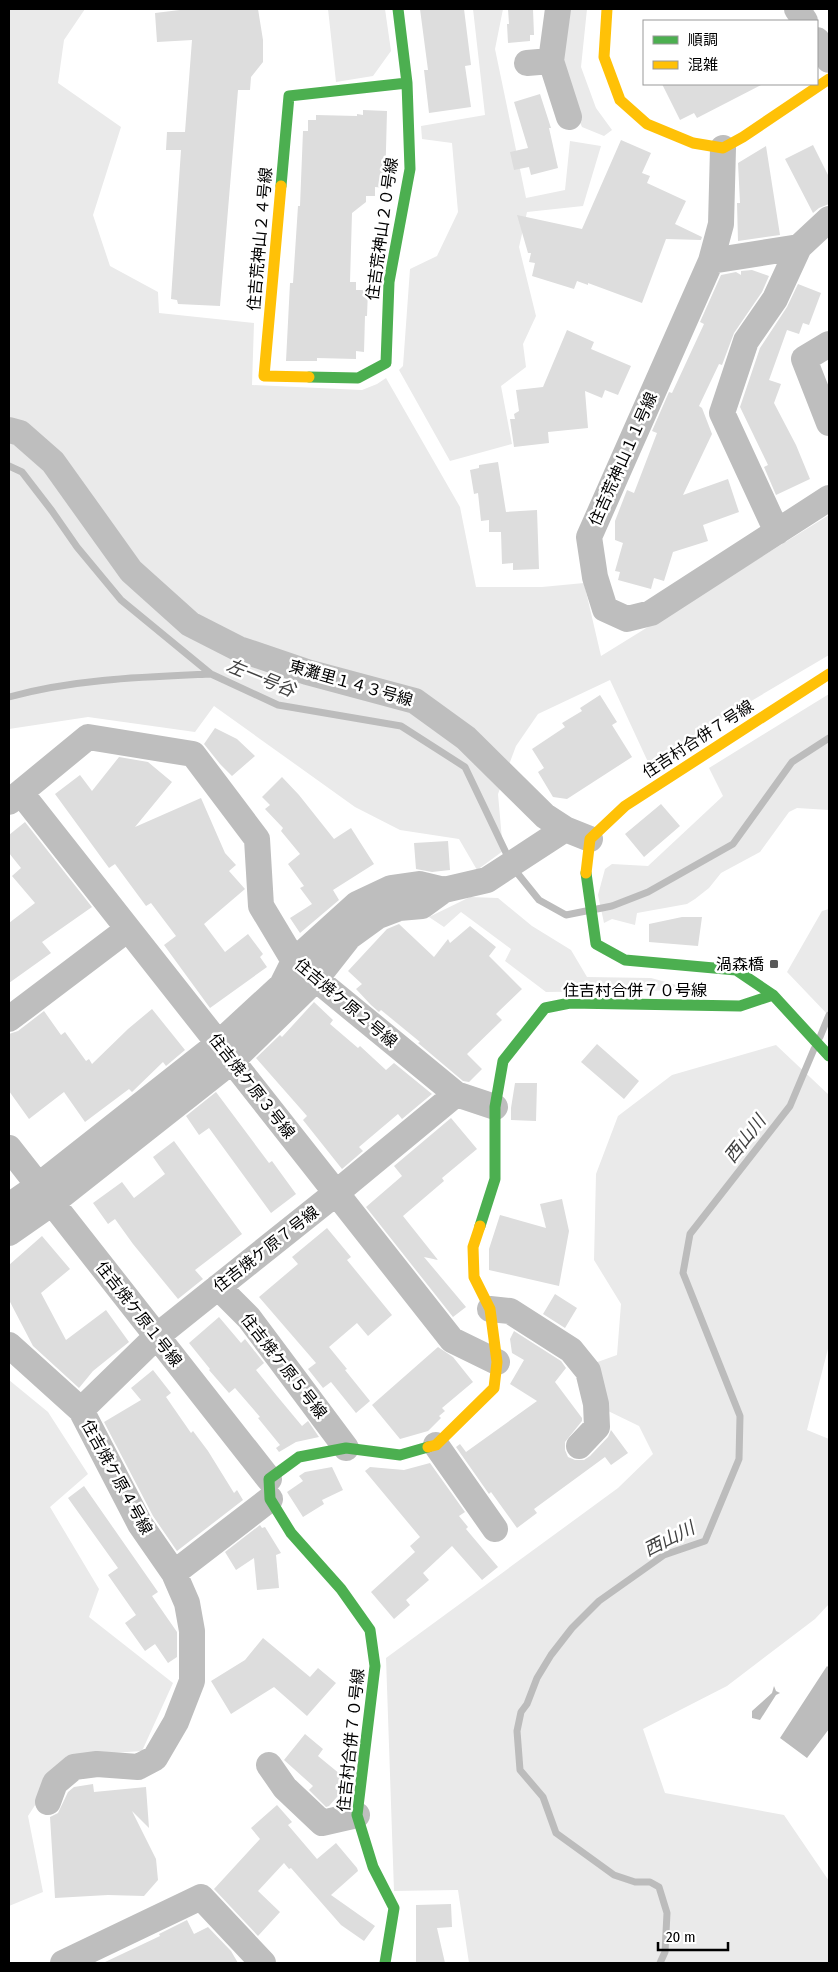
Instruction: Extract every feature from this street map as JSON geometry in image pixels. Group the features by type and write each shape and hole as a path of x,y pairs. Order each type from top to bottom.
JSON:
{"street":[{"name":"住吉荒神山２０号線","path":"386,363 389,282 410,170 406,83 398,9"},
{"path":"558,9 539,62 569,117"},
{"path":"607,9 604,57 620,100 647,124 693,143 724,148 829,80"},
{"path":"797,9 804,20"},
{"path":"818,42 829,60"},
{"name":"住吉荒神山２４号線","path":"386,363 358,378 264,376 289,96 406,83"},
{"name":"住吉荒神山１１号線","path":"724,148 721,224 711,261 589,537 595,577 605,609 627,619 651,613 829,498"},
{"path":"777,532 722,413 746,341 775,299 799,247 829,219"},
{"path":"711,261 799,247"},
{"path":"829,344 804,359 829,423"},
{"name":"東灘里１４３号線","path":"9,430 20,433 53,462 131,571 190,624 248,652 307,672 416,701 466,738 545,816 555,836 590,839"},
{"name":"住吉村合併７号線","path":"590,839 625,806 829,674"},
{"name":"住吉焼ケ原２号線","path":"15,797 88,737 193,754 257,839 261,906 294,961 456,1094 494,1107"},
{"name":"住吉焼ケ原３号線","path":"15,797 128,929 452,1340 497,1362"},
{"path":"9,1233 45,1195 316,979 349,937 378,916 399,908 422,906 444,890 487,880 555,836"},
{"path":"590,839 586,878 596,944 625,960 736,970 773,994 829,1056"},
{"path":"225,1052 282,985 294,961 357,904 390,888 419,884 444,890"},
{"path":"9,1019 128,929"},
{"name":"住吉村合併７０号線","path":"384,1963 394,1908 373,1867 357,1815 375,1666 370,1630 341,1589 291,1533 269,1489 299,1457 346,1448 400,1455 436,1444 494,1388 497,1362 490,1309 474,1277 474,1248 495,1179 494,1107 503,1061 545,1008 570,1003 740,1006 773,994"},
{"name":"住吉焼ケ原７号線","path":"81,1410 157,1336 456,1094"},
{"name":"住吉焼ケ原１号線","path":"9,1148 157,1336 269,1489"},
{"path":"9,1206 45,1195"},
{"name":"住吉焼ケ原５号線","path":"218,1287 249,1318 346,1448"},
{"path":"490,1309 510,1311 571,1350 588,1371 596,1404 596,1427 579,1446"},
{"name":"住吉焼ケ原４号線","path":"9,1345 81,1410 140,1524 174,1573 187,1603 192,1631 192,1681 176,1722 155,1758 138,1767 97,1764 74,1767 55,1783 48,1802"},
{"path":"436,1444 495,1529"},
{"path":"174,1573 269,1489"},
{"path":"270,1765 285,1788 322,1823 357,1815"},
{"path":"63,1963 200,1897 263,1963"}],"shaded area":[{"path":"9,9 85,9 64,40 58,83 121,127 93,215 110,266 158,292 159,313 254,323 252,385 362,390 386,378 460,507 476,587 542,587 584,583 601,656 829,515 829,655 648,762 610,680 538,714 516,746 498,794 503,851 477,870 459,839 400,830 355,807 214,706 195,732 88,717 9,729"},
{"path":"328,9 385,9 391,51 373,76 336,82"},
{"path":"473,9 503,9 495,49 526,198 565,190 570,141 601,146 583,206 527,212 519,247 536,316 523,344 526,367 501,386 512,444 450,461 399,370 403,366 410,269 437,256 458,212 452,143 422,139 421,126 485,115"},
{"path":"567,9 587,9 581,67 596,108 612,130 604,136 582,127 567,92 563,61"},
{"path":"829,694 829,810 797,808 789,812 760,852 721,873 709,888 687,904 637,913 635,925 612,919 604,923 598,895 605,869 612,864 648,866 723,796 709,768"},
{"path":"470,897 498,898 532,926 571,950 587,977 651,978 695,990 546,992 505,961 511,949 461,912 444,927 429,917"},
{"path":"829,909 829,1016 787,972 822,911"},
{"path":"776,1045 829,1095 829,1345 807,1430 829,1439 829,1604 815,1619 727,1686 643,1729 665,1793 784,1815 829,1881 829,1963 469,1963 458,1890 394,1891 386,1658 618,1488 653,1454 639,1426 604,1409 592,1364 617,1355 621,1304 594,1260 596,1174 618,1116 672,1075"},
{"path":"9,1380 48,1412 88,1474 50,1507 99,1589 89,1617 173,1683 142,1751 67,1756 28,1816 43,1892 9,1906"},
{"path":"827,1666 829,1668 829,1729 807,1758 780,1738"},
{"path":"774,1686 776,1691 780,1693 776,1695 760,1720 752,1718 752,1711 772,1693"}],"building":[{"path":"188,9 258,9 263,40 263,62 251,77 250,90 238,90 220,306 178,304 177,300 171,299 181,150 166,150 167,132 185,132 192,40 157,42 155,13"},
{"path":"420,9 464,9 471,65 465,66 471,107 429,113 424,70 428,70"},
{"path":"508,9 533,9 534,35 530,35 530,41 508,43"},
{"path":"662,85 761,85 697,118 694,113 680,120"},
{"path":"540,94 551,128 549,128 558,168 531,175 529,167 514,170 510,152 528,148 514,102"},
{"path":"363,110 387,111 385,188 375,187 375,196 366,196 366,202 352,213 350,282 356,282 356,290 368,290 364,352 356,351 356,359 317,358 317,361 286,361 290,283 293,283 298,206 300,206 303,131 308,131 308,120 316,120 316,115 357,116 357,114 363,115"},
{"path":"621,140 651,153 642,173 650,176 647,183 686,201 675,224 702,237 701,240 666,239 642,303 588,283 588,285 577,281 574,289 532,276 535,263 529,262 531,253 528,253 517,215 582,229"},
{"path":"813,145 829,177 829,204 813,213 785,159"},
{"path":"766,146 780,235 738,241 737,203 740,203 738,163"},
{"path":"752,270 769,276 762,292 734,333 722,365 719,364 699,406 702,408 712,434 683,495 728,479 739,512 703,525 708,541 673,552 664,581 654,578 651,589 618,580 620,572 615,571 623,543 615,540 615,521 627,490 634,493 657,433 652,431 669,392 672,393 704,324 700,322 721,275 736,272 741,275 741,271"},
{"path":"798,284 821,293 809,325 803,323 799,334 787,330 769,380 781,384 774,403 796,445 810,479 776,495 764,467 768,465 740,407 760,348 787,307"},
{"path":"567,330 594,342 591,349 631,366 618,395 605,390 602,398 585,391 588,428 548,432 549,443 514,447 510,419 515,419 514,414 519,411 516,390 543,387"},
{"path":"498,462 506,512 537,510 539,569 513,570 513,563 502,564 501,532 489,532 489,520 481,521 478,493 474,494 470,470 479,468 479,465"},
{"path":"600,695 617,722 612,725 632,757 567,799 553,797 538,772 544,768 532,749 565,727 562,723 582,711 580,708"},
{"path":"215,728 237,739 255,756 232,776 204,744"},
{"path":"119,757 148,762 172,782 135,827 201,798 225,853 236,865 229,871 245,889 204,924 225,952 248,934 263,954 260,957 267,967 210,1008 164,945 176,936 151,903 146,906 115,864 109,868 55,794 80,775 92,791"},
{"path":"282,777 334,839 351,828 374,864 333,890 339,900 300,933 290,918 312,904 300,888 304,886 288,864 300,854 281,831 283,828 265,809 270,805 262,797"},
{"path":"661,804 680,826 644,857 625,834"},
{"path":"25,822 92,907 42,942 51,953 9,983 9,923 35,903 12,876 21,868 9,853 9,835"},
{"path":"448,841 450,870 432,872 416,869 414,843"},
{"path":"682,917 702,917 698,946 649,942 649,924"},
{"path":"399,924 434,957 448,939 450,943 470,926 496,947 489,956 522,989 496,1014 502,1020 467,1054 482,1069 469,1082 463,1081 418,1043 420,1042 381,1010 379,1012 371,1005 356,989 362,984 348,971 387,929"},
{"path":"314,1002 333,1020 330,1024 358,1048 360,1046 386,1070 394,1063 432,1094 402,1119 398,1114 359,1147 363,1151 342,1169 303,1120 307,1116 256,1058 280,1035 282,1037"},
{"path":"152,1009 185,1050 166,1066 163,1062 132,1092 129,1089 85,1122 64,1092 29,1119 9,1091 9,1034 18,1031 44,1011 61,1035 65,1032 86,1061 89,1059 92,1064"},
{"path":"597,1044 639,1081 624,1099 581,1062"},
{"path":"515,1083 537,1083 536,1121 511,1120"},
{"path":"216,1092 269,1163 272,1161 296,1194 271,1213 209,1128 199,1135 186,1116"},
{"path":"451,1118 477,1149 442,1178 444,1181 403,1216 438,1260 424,1257 466,1307 453,1317 366,1207 402,1176 394,1166"},
{"path":"174,1141 242,1234 195,1270 203,1279 178,1299 115,1219 108,1224 93,1203 122,1182 134,1198 165,1174 153,1157"},
{"path":"562,1199 569,1231 559,1286 489,1270 489,1249 500,1215 546,1228 540,1204"},
{"path":"327,1228 351,1257 347,1260 392,1315 368,1336 357,1323 329,1347 370,1401 356,1413 331,1382 323,1388 308,1369 316,1363 259,1297 298,1264 292,1257"},
{"path":"42,1236 70,1269 41,1293 66,1340 106,1310 129,1342 93,1371 79,1388 33,1346 9,1300 9,1265"},
{"path":"555,1294 577,1308 565,1328 543,1314"},
{"path":"219,1317 241,1343 245,1339 264,1363 256,1370 302,1426 308,1421 319,1437 296,1442 279,1452 276,1448 280,1445 258,1418 260,1417 235,1388 229,1393 209,1370 189,1343"},
{"path":"514,1331 561,1361 566,1368 555,1382 582,1418 582,1421 565,1442 565,1450 568,1457 575,1460 584,1460 608,1437 611,1430 628,1453 611,1465 605,1457 534,1509 537,1513 517,1528 491,1492 489,1494 456,1447 460,1444 466,1452 537,1401 510,1384 524,1360 512,1353 510,1339"},
{"path":"438,1347 453,1357 473,1382 442,1408 445,1411 439,1416 441,1418 428,1431 400,1439 372,1405"},
{"path":"153,1370 171,1393 166,1397 191,1433 193,1431 208,1451 234,1493 237,1490 243,1500 177,1551 153,1516 104,1422 141,1400 131,1388"},
{"path":"430,1463 465,1512 459,1516 468,1527 466,1529 498,1567 482,1580 452,1546 423,1573 429,1580 406,1600 410,1605 394,1619 371,1592 415,1552 410,1546 420,1537 365,1471 370,1467 404,1470"},
{"path":"332,1467 343,1490 322,1500 324,1504 303,1517 287,1492 303,1481 299,1476 305,1472"},
{"path":"84,1486 158,1592 152,1596 177,1632 177,1657 168,1663 155,1644 145,1651 125,1623 136,1615 108,1575 118,1568 68,1498"},
{"path":"260,1525 262,1528 265,1527 281,1553 276,1555 279,1588 257,1590 254,1558 236,1570 225,1552"},
{"path":"263,1638 310,1677 318,1668 336,1683 307,1716 274,1687 231,1714 211,1681 245,1660"},
{"path":"305,1734 323,1749 318,1756 346,1779 345,1788 326,1807 309,1790 313,1786 284,1760"},
{"path":"93,1784 94,1792 146,1787 149,1828 132,1811 156,1859 158,1880 144,1896 108,1895 55,1898 50,1817 58,1813 68,1792 74,1787"},
{"path":"277,1805 292,1822 288,1825 317,1859 336,1843 357,1868 358,1871 331,1895 375,1926 364,1941 341,1925 291,1868 289,1869 284,1863 258,1891 280,1912 258,1936 214,1889 260,1839 251,1828"},
{"path":"451,1904 452,1927 437,1928 445,1963 416,1963 416,1905"},
{"path":"187,1920 194,1934 208,1927 231,1951 238,1963 103,1963 160,1936 159,1934"}],"waterway":[{"name":"左一号谷","path":"9,466 22,472 77,547 121,600 211,674 278,705 401,726 465,767 509,859"},
{"path":"9,697 59,686 84,683 211,674"},
{"path":"597,909 612,906 648,892 733,844 792,762 829,738"},
{"path":"514,869 539,900 566,915 586,911"},
{"name":"西山川","path":"820,1037 829,1015"},
{"name":"西山川","path":"660,1963 665,1952 667,1913 659,1887 650,1882 635,1882 614,1875 556,1833 543,1797 520,1770 517,1731 521,1712 527,1704 537,1678 551,1655 572,1628 599,1601 664,1555 705,1541 739,1459 740,1416 683,1273 690,1234 790,1106 814,1049"}],"traffic: fast":[{"path":"309,377 358,378 386,363 389,282 410,169 407,83 398,9"},
{"path":"281,186 289,96 407,83"},
{"path":"586,873 596,944 625,960 736,970 773,995 829,1056"},
{"path":"480,1226 495,1179 495,1107 503,1061 545,1008 570,1003 740,1006 773,995"},
{"path":"385,1963 394,1908 373,1867 357,1815 375,1666 370,1630 341,1589 291,1533 270,1499 269,1479 299,1457 346,1448 400,1455 428,1447"}],"traffic: slow":[{"path":"607,9 604,57 620,100 647,124 693,143 723,148 743,137 829,79"},
{"path":"281,186 264,376 309,377"},
{"path":"586,873 590,839 625,806 829,674"},
{"path":"428,1447 436,1445 494,1388 497,1362 490,1309 474,1277 473,1247 480,1226"}],"place":[{"name":"渦森橋","path":"774,964"}]}
